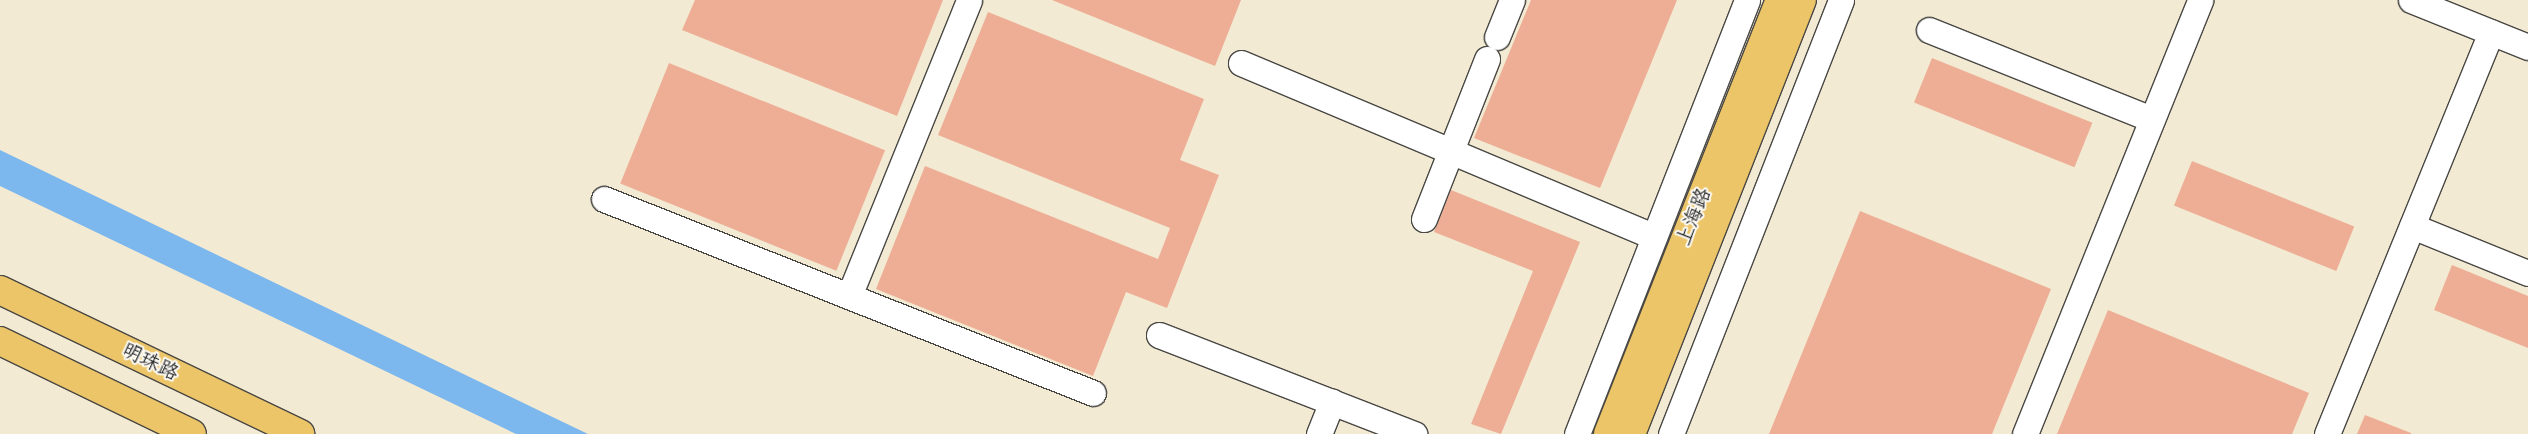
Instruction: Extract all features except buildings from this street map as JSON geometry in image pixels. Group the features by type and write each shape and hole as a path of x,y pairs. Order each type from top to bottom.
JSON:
{"main road":[{"name":"上海路","path":"1608,434 1780,0"},
{"name":"上海路","path":"1631,434 1802,0"},
{"name":"明珠路","path":"0,290 300,434"},
{"path":"0,341 192,434"}],"street":[{"path":"849,296 969,0"},
{"path":"1497,37 1512,0"},
{"path":"1577,434 1747,0"},
{"path":"1671,434 1841,0"},
{"path":"2025,434 2200,0"},
{"path":"2411,0 2528,47"},
{"path":"1929,30 2152,120"},
{"path":"2328,434 2491,32"},
{"path":"1424,219 1487,60"},
{"path":"1241,63 1451,149 1654,237"},
{"path":"604,199 1093,393"},
{"path":"2412,226 2528,273"},
{"path":"1159,335 1414,434"},
{"path":"1319,434 1332,402"}],"water":[{"path":"0,150 588,434 516,434 0,186"}]}
